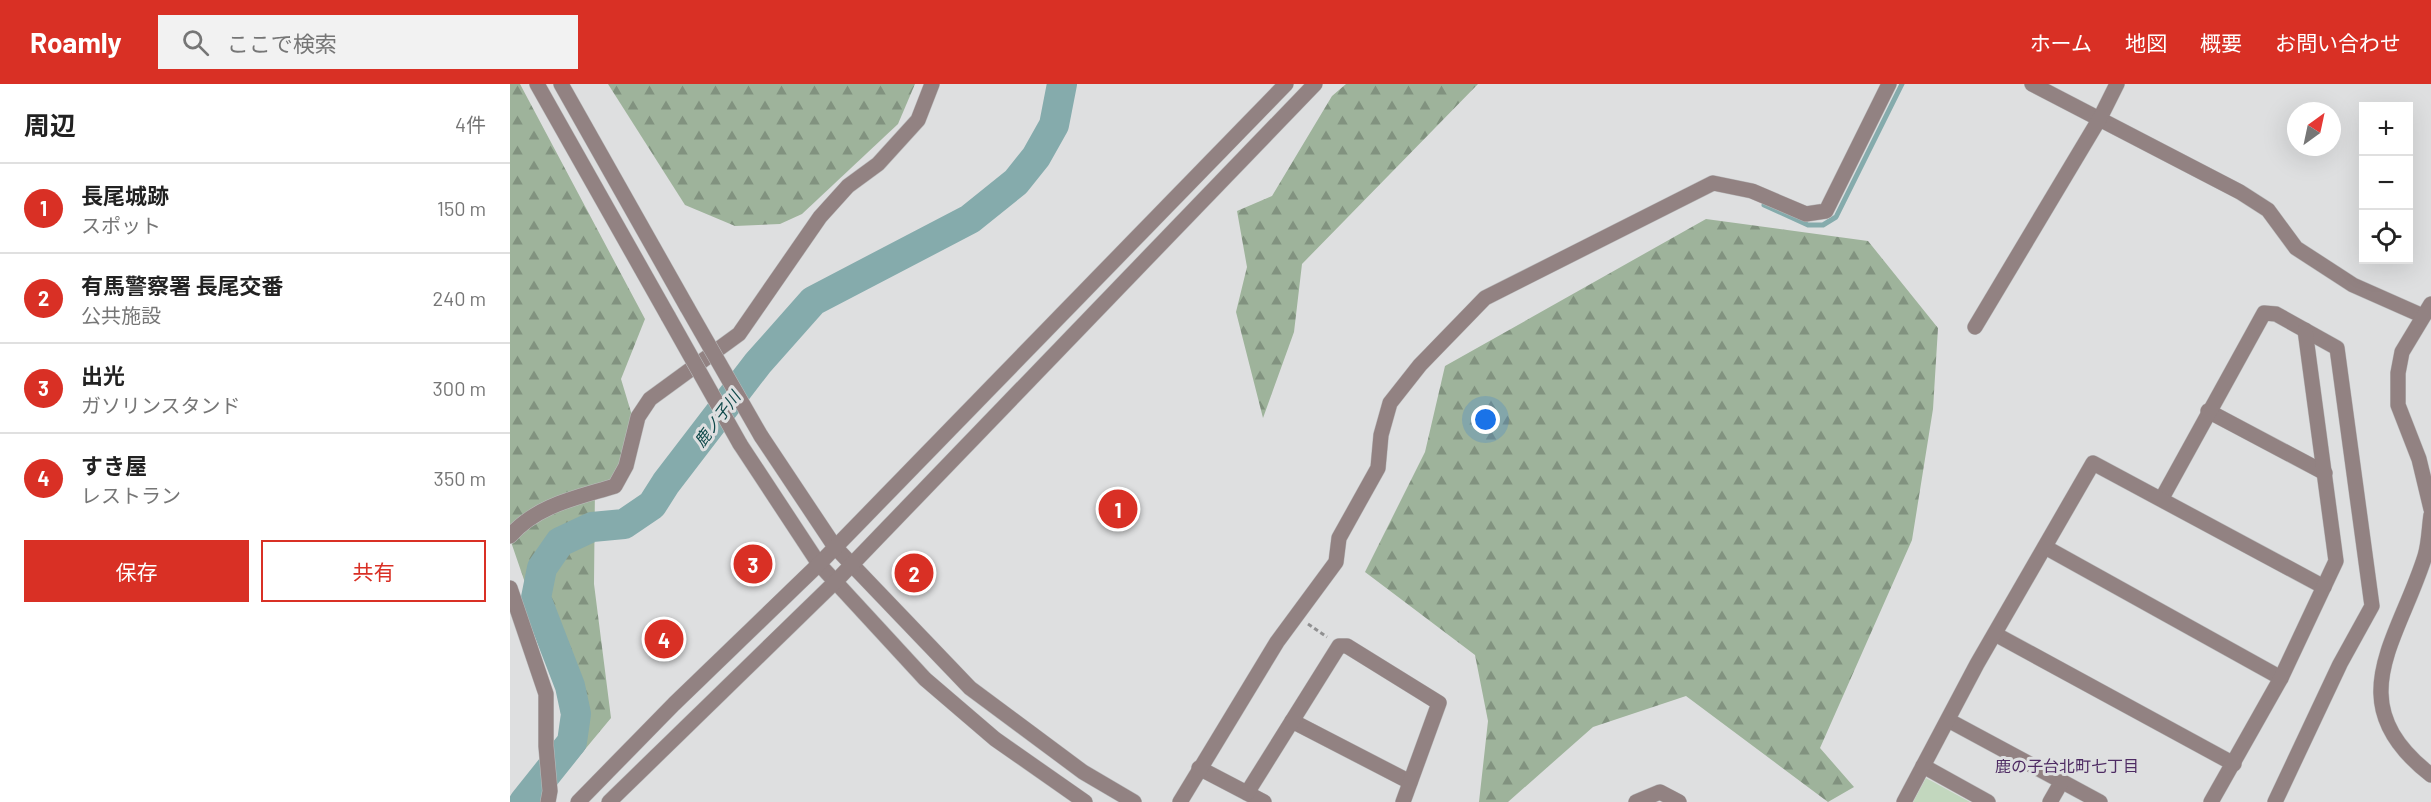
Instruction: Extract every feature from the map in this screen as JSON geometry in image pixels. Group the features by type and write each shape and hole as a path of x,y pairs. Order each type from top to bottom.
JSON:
{"street":[{"path":"537,84 740,444 819,564 834,583 926,679 995,739 1085,802"},
{"path":"561,84 761,436 835,548 970,688 1083,772 1134,802"},
{"path":"510,536 524,520 551,505 615,486 626,466 638,417 650,399 739,334 820,217 848,186 878,164 918,120 932,84"},
{"path":"578,802 674,704 835,548 1286,84"},
{"path":"609,802 834,583 1315,84"},
{"path":"1180,802 1277,642 1336,562 1339,538 1378,468 1381,435 1390,403 1419,365 1485,298 1713,183 1752,191 1806,214 1826,211 1889,84"},
{"path":"2032,84 2240,192 2268,210 2296,248 2353,285 2427,310 2402,352 2398,373 2398,405 2419,459 2431,509"},
{"path":"1975,327 2100,118 2117,84"},
{"path":"2162,498 2208,411 2265,314 2276,314 2337,348 2372,606 2340,663 2275,802"},
{"path":"2211,802 2281,678 2336,561 2305,330"},
{"path":"2208,411 2325,473"},
{"path":"1904,802 1995,634 2093,463 2324,587"},
{"path":"2431,515 2426,554 2388,654 2381,681 2383,716 2397,744 2431,775"},
{"path":"2045,547 2281,678"},
{"path":"510,588 546,694 549,796"},
{"path":"1995,634 2234,764"},
{"path":"1247,793 1339,646 1347,646 1439,703 1403,802"},
{"path":"1948,720 2100,802"},
{"path":"1292,721 1410,782"},
{"path":"1923,766 1988,802"},
{"path":"1199,768 1264,802"},
{"path":"2050,802 2062,781"},
{"path":"1636,802 1660,792 1679,802"}],"path":[{"path":"1296,616 1339,646"}],"green space":[{"path":"510,84 520,84 645,319 621,379 640,442 608,482 595,486 594,584 611,718 567,771 557,676 510,539"},
{"path":"608,84 915,84 898,124 802,214 780,224 735,226 685,205"},
{"path":"1346,84 1478,84 1302,264 1294,332 1263,418 1236,312 1247,267 1237,211 1272,196 1332,96"},
{"path":"1706,219 1868,241 1938,328 1933,409 1912,540 1820,748 1854,787 1828,802 1686,696 1593,727 1508,802 1479,802 1488,721 1475,655 1365,572 1425,452 1445,366"},
{"path":"1926,778 1970,802 1913,802"}],"waterway":[{"name":"鹿ノ子川","path":"524,802 572,742 576,714 570,686 536,598 542,568 560,542 592,527 624,524 652,505 666,483 758,363 813,301 970,219 1016,182 1036,157 1054,125 1062,84"},
{"path":"1764,205 1808,225 1823,225 1836,217 1902,84"}],"place":[{"name":"長尾城跡","path":"1118,509"},
{"name":"出光","path":"753,564"},
{"name":"有馬警察署 長尾交番","path":"914,573"},
{"name":"すき屋","path":"664,639"}],"district":[{"name":"鹿の子台北町七丁目","path":"2067,766"}]}
